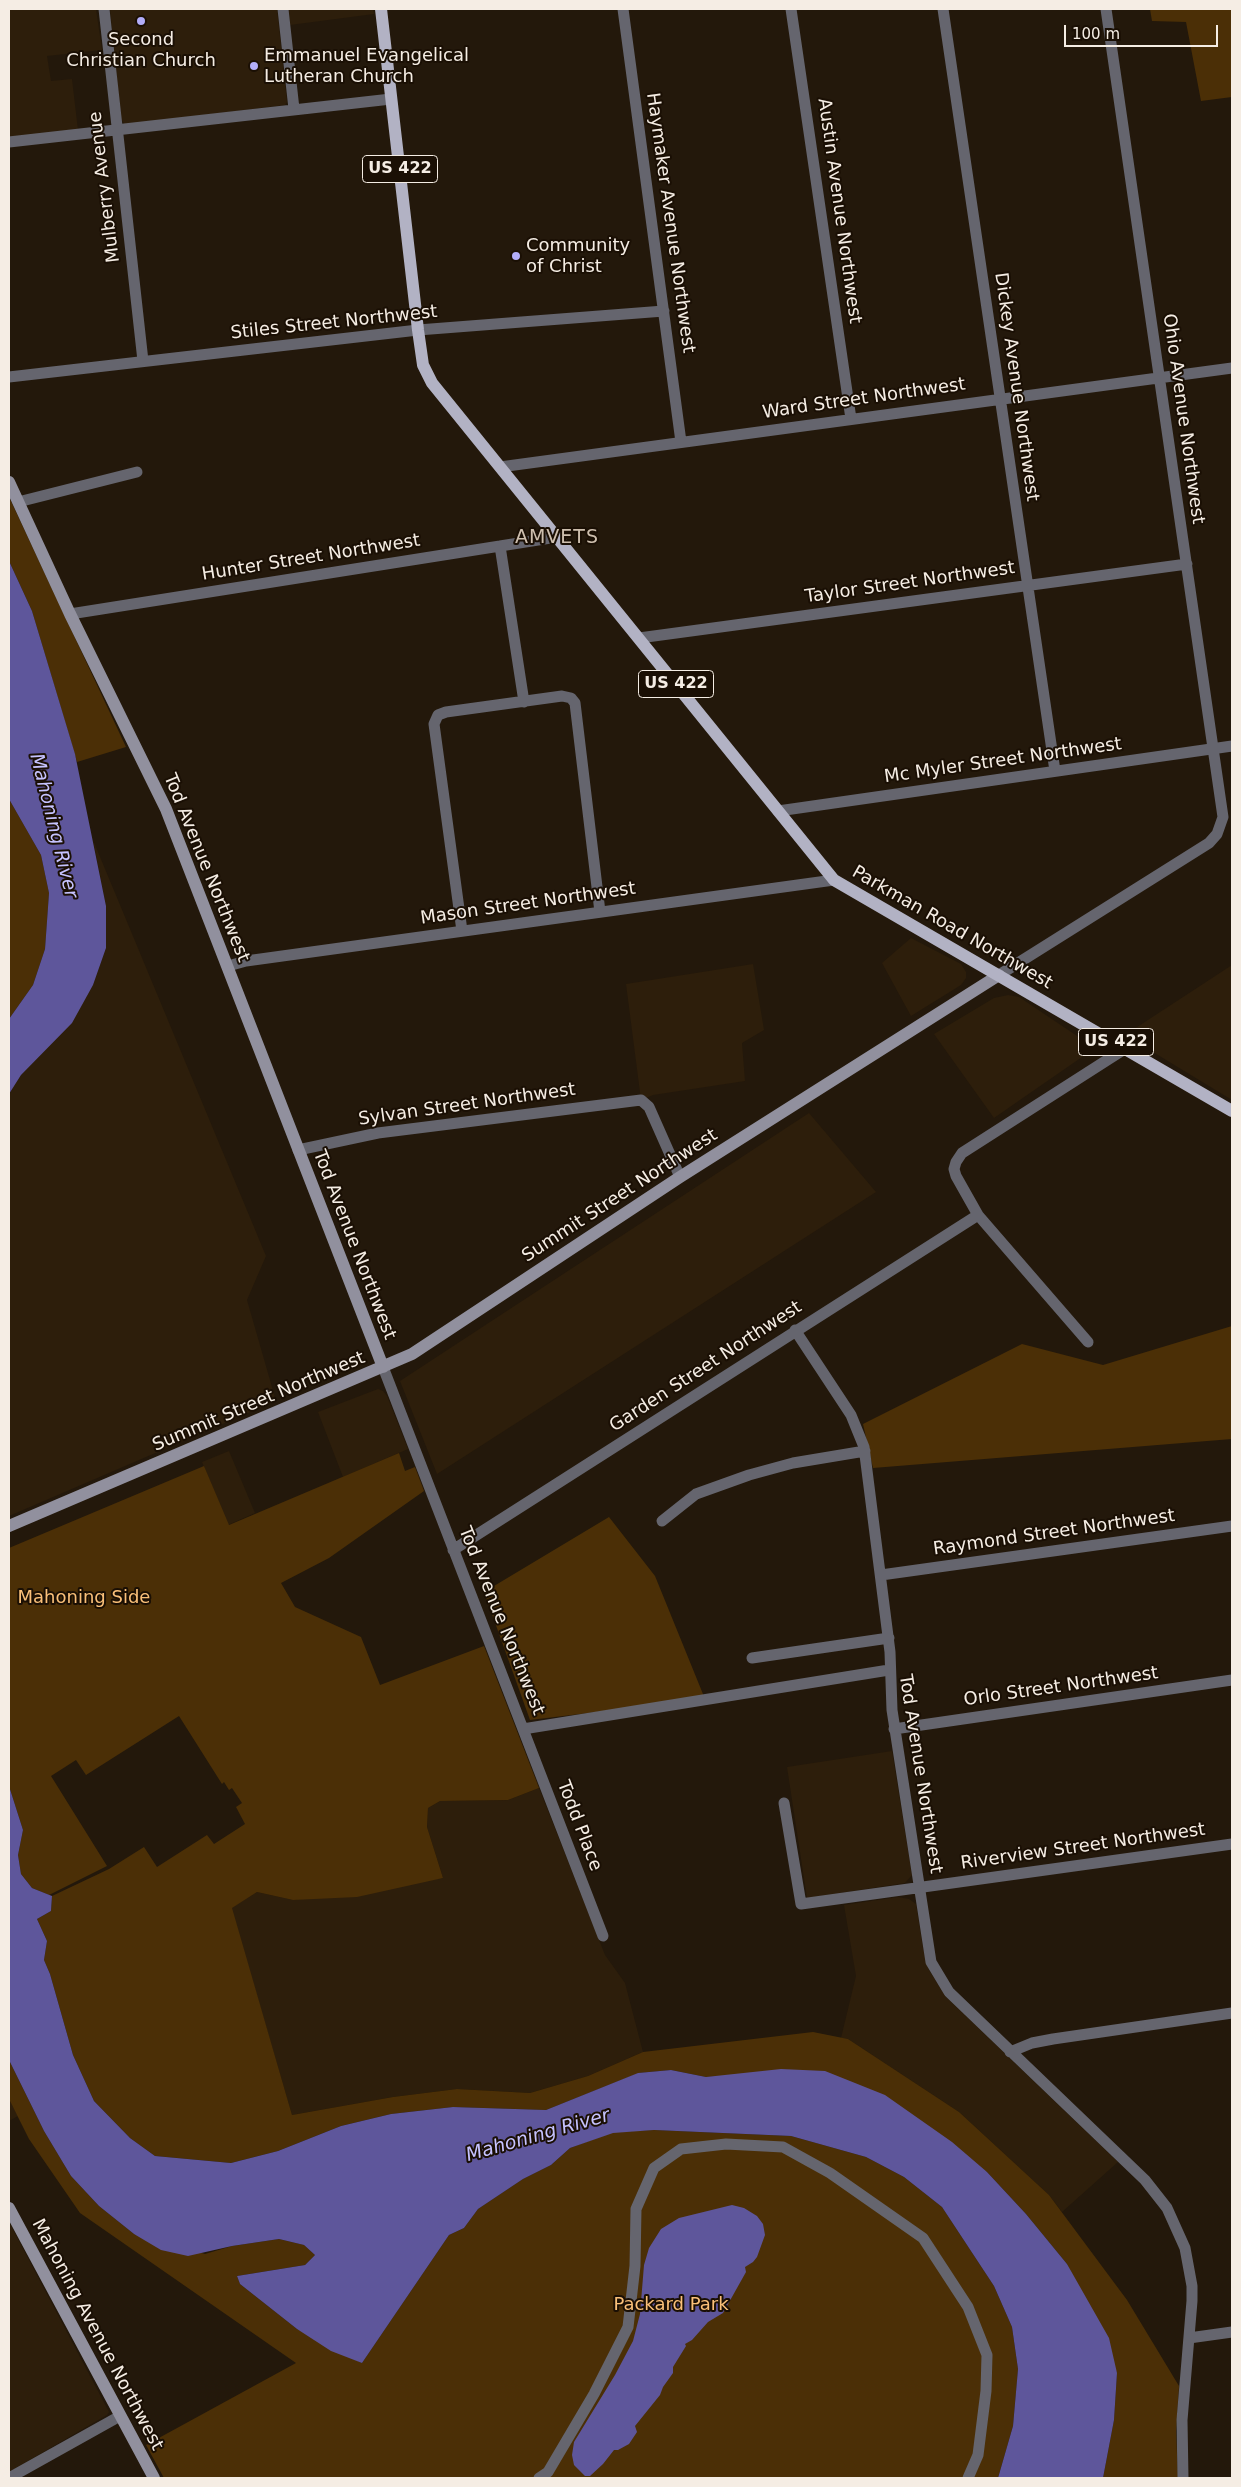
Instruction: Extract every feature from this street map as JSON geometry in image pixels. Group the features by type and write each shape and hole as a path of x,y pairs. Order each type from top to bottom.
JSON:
{"main road":[{"name":"Parkman Road Northwest","path":"381,9 418,330 423,365 432,384 834,880 1232,1111"},
{"name":"Tod Avenue Northwest","path":"9,482 70,614 166,809 383,1367"},
{"name":"Summit Street Northwest","path":"9,1526 383,1367 428,1344 680,1178 999,975"},
{"name":"Mahoning Avenue Northwest","path":"9,2208 154,2478"}],"street":[{"name":"Mulberry Avenue","path":"104,9 143,362"},
{"path":"283,9 294,109"},
{"name":"Haymaker Avenue Northwest","path":"623,9 681,442"},
{"name":"Austin Avenue Northwest","path":"791,9 852,419"},
{"name":"Dickey Avenue Northwest","path":"943,9 1055,771"},
{"name":"Ohio Avenue Northwest","path":"1106,9 1223,812 1217,834"},
{"path":"9,142 392,98"},
{"name":"Stiles Street Northwest","path":"9,377 418,330 664,311"},
{"name":"Ward Street Northwest","path":"500,467 1232,368"},
{"path":"18,502 137,472"},
{"name":"Hunter Street Northwest","path":"70,614 557,537"},
{"path":"500,546 524,702"},
{"name":"Taylor Street Northwest","path":"639,638 1027,584 1187,564"},
{"path":"462,931 435,719 438,715 446,712 562,696 571,698 575,703 600,912"},
{"name":"Mc Myler Street Northwest","path":"778,811 1232,746"},
{"name":"Summit Street Northwest","path":"999,975 1209,843 1217,834"},
{"name":"Mason Street Northwest","path":"228,966 246,961 834,880"},
{"path":"1088,1342 978,1215 956,1176 955,1165 962,1154 1126,1048"},
{"name":"Sylvan Street Northwest","path":"298,1150 378,1133 641,1100 649,1107 680,1178"},
{"name":"Garden Street Northwest","path":"453,1550 978,1215"},
{"path":"796,1330 851,1415 864,1451 889,1638 889,1670"},
{"name":"Tod Avenue Northwest","path":"383,1367 523,1729 889,1670 894,1729 928,1952 936,1972 949,1992 1144,2180 1167,2208 1180,2234 1189,2262 1192,2294 1182,2420 1183,2478"},
{"path":"662,1521 696,1494 749,1475 793,1464 864,1451"},
{"name":"Raymond Street Northwest","path":"881,1575 1232,1526"},
{"path":"752,1658 889,1638"},
{"name":"Orlo Street Northwest","path":"894,1729 1232,1680"},
{"name":"Todd Place","path":"523,1729 603,1936"},
{"name":"Riverview Street Northwest","path":"784,1803 801,1904 1232,1844"},
{"path":"1010,2052 1032,2043 1053,2039 1232,2013"},
{"path":"539,2478 548,2472 584,2410 628,2327 635,2266 636,2209 654,2168 681,2149 726,2144 783,2147 830,2173 923,2238 968,2307 987,2355 986,2391 978,2455 968,2478"},
{"path":"1190,2338 1232,2332"},
{"path":"9,2478 120,2416"}],"shaded area":[{"path":"9,9 96,9 102,50 47,56 51,81 72,79 78,130 9,138"},
{"path":"110,9 277,9 287,102 285,105 125,125 121,119"},
{"path":"289,9 373,9 374,14 290,25"},
{"path":"93,840 266,1256 247,1300 276,1401 9,1516 9,1094 21,1075 93,985 106,948 106,906"},
{"path":"911,938 961,964 966,972 966,978 961,985 911,1016 882,963"},
{"path":"753,964 764,1030 742,1043 745,1081 653,1095 641,1100 626,984"},
{"path":"1232,965 1232,1100 1125,1035"},
{"path":"1008,995 1019,997 1095,1048 994,1118 934,1034 994,998"},
{"path":"809,1113 876,1192 437,1474 400,1381"},
{"path":"378,1389 387,1396 408,1449 343,1477 318,1412"},
{"path":"229,1451 255,1513 228,1525 202,1462"},
{"path":"892,1751 912,1875 905,1883 807,1898 787,1767"},
{"path":"539,1788 605,1955 625,1983 643,2052 588,2076 530,2093 457,2089 393,2097 292,2115 231,1908 257,1892 293,1900 443,1878 427,1827 428,1808 440,1801 508,1800"},
{"path":"898,1897 909,1899 916,1904 923,1948 929,1970 945,1996 1118,2162 1062,2212 1049,2195 959,2112 848,2039 841,2038 856,1976 844,1905"},
{"path":"9,2099 18,2116 9,2121"},
{"path":"9,2222 109,2412 107,2415 9,2472"}],"green space":[{"path":"1150,9 1232,9 1232,97 1201,101 1186,22 1152,21"},
{"path":"9,497 126,747 77,762 32,611 9,561"},
{"path":"9,799 41,855 49,893 45,949 33,985 9,1019"},
{"path":"1232,1326 1232,1439 873,1468 863,1424 1022,1344 1103,1365"},
{"name":"Mahoning Side","path":"399,1453 405,1471 415,1467 424,1491 329,1558 281,1583 295,1607 361,1637 380,1685 484,1646 539,1788 508,1800 440,1801 428,1808 427,1827 443,1878 357,1897 293,1900 257,1892 232,1908 292,2115 393,2097 457,2089 530,2093 588,2076 643,2052 813,2032 848,2039 959,2112 1049,2195 1127,2300 1179,2386 1176,2431 1178,2478 1103,2478 1114,2420 1117,2373 1067,2264 1026,2214 987,2172 737,2076 706,2077 671,2070 639,2073 546,2110 453,2107 391,2114 341,2126 278,2151 231,2163 155,2156 130,2138 94,2101 73,2055 50,1974 44,1960 47,1941 37,1919 51,1911 52,1896 109,1869 144,1847 157,1867 207,1835 214,1844 245,1824 236,1807 242,1803 232,1788 229,1790 224,1782 222,1784 179,1716 86,1775 76,1760 51,1776 107,1866 49,1895 32,1888 21,1874 18,1855 23,1830 9,1786 9,1548 204,1466 229,1525"},
{"path":"609,1517 655,1576 705,1699 530,1720 484,1592"},
{"name":"Packard Park","path":"9,2060 44,2131 71,2176 99,2206 134,2234 205,2254 232,2246 279,2239 304,2245 315,2255 305,2265 237,2276 240,2284 297,2329 362,2363 449,2235 464,2228 478,2209 523,2179 551,2165 570,2148 613,2132 654,2130 791,2136 866,2157 904,2177 942,2207 994,2286 1012,2327 1018,2369 1013,2426 998,2478 164,2478 146,2445 296,2363 80,2213 29,2139 9,2099"}],"water":[{"name":"Mahoning River","path":"9,561 32,611 75,754 106,906 106,948 93,985 72,1023 21,1075 9,1094 9,1019 33,985 45,949 49,893 41,855 9,799"},
{"name":"Mahoning River","path":"9,1786 23,1830 18,1855 21,1874 32,1888 52,1896 51,1911 37,1919 47,1941 44,1960 50,1974 73,2055 94,2101 130,2138 155,2156 231,2163 278,2151 341,2126 391,2114 453,2107 546,2110 638,2073 671,2070 706,2077 781,2069 825,2071 885,2095 952,2142 987,2172 1026,2214 1067,2264 1109,2338 1117,2373 1114,2420 1103,2478 998,2478 1013,2426 1018,2369 1012,2327 994,2286 942,2207 904,2177 866,2157 791,2136 654,2130 613,2133 570,2148 551,2165 523,2179 478,2209 464,2228 449,2235 362,2363 331,2351 297,2329 240,2284 237,2276 305,2265 315,2255 304,2245 279,2239 232,2246 188,2256 161,2250 134,2234 99,2206 71,2176 44,2131 9,2060"},
{"path":"732,2205 744,2208 757,2216 763,2224 765,2235 757,2257 745,2267 746,2272 723,2313 708,2322 692,2340 685,2344 686,2346 673,2367 673,2373 660,2395 635,2426 637,2432 629,2444 614,2450 590,2476 585,2476 574,2465 572,2455 574,2442 615,2375 633,2341 640,2314 644,2265 649,2248 661,2229 679,2218"}],"place":[{"name":"Second Christian Church","path":"141,21"},
{"name":"Emmanuel Evangelical Lutheran Church","path":"254,66"},
{"name":"Community of Christ","path":"516,256"}],"district":[{"name":"AMVETS","path":"557,538"}]}
